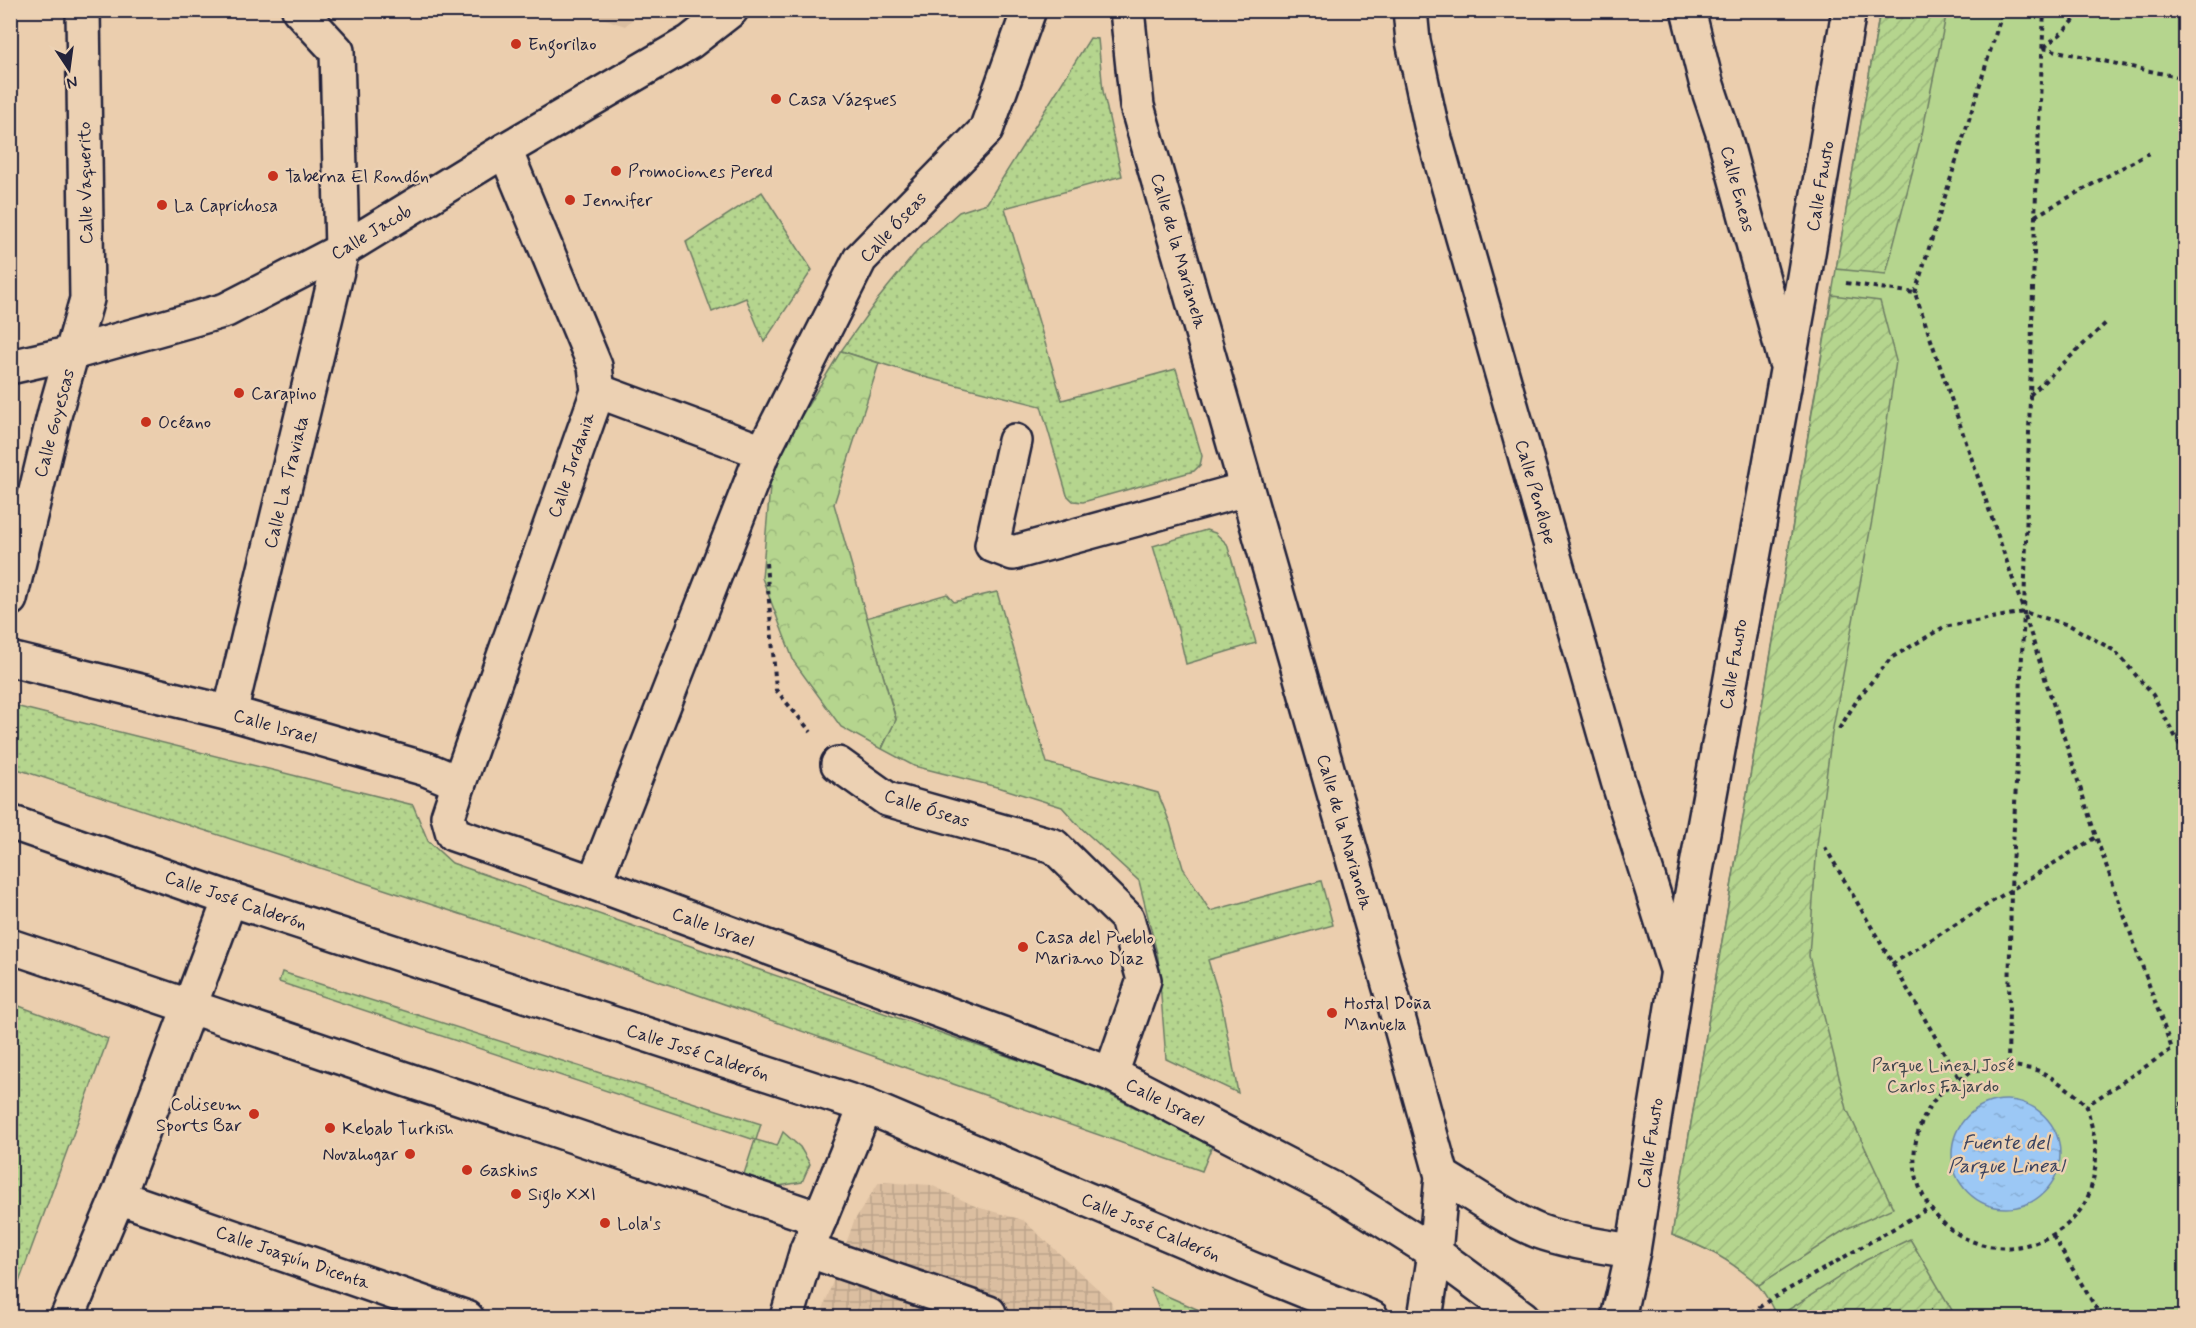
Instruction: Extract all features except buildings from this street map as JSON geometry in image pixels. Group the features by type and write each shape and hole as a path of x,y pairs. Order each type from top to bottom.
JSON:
{"street":[{"name":"Calle Vaquerito","path":"72,353 87,299 83,10"},
{"name":"Calle La Traviata","path":"230,713 342,250 337,51 298,10"},
{"name":"Calle Jacob","path":"10,367 72,353 226,310 342,250 505,150 690,42 731,10"},
{"name":"Calle Óseas","path":"594,883 763,452 860,259 986,130 1029,10"},
{"name":"Calle de la Marianela","path":"1127,10 1137,106 1392,994 1442,1176"},
{"name":"Calle Penélope","path":"1410,10 1413,40 1431,124 1618,781 1678,970"},
{"name":"Calle Eneas","path":"1688,10 1706,82 1724,136 1788,368"},
{"name":"Calle Fausto","path":"1618,1317 1633,1251 1678,970 1788,368 1849,10"},
{"name":"Calle Jordania","path":"459,783 598,391 595,366 505,150"},
{"name":"Calle Goyescas","path":"10,599 55,412 72,353"},
{"path":"598,391 763,452"},
{"path":"1015,441 992,545 1013,553 1246,489"},
{"name":"Calle Israel","path":"10,659 230,713 426,769 459,783 448,816 453,834 594,883 1111,1074 1337,1191 1435,1253 1523,1317"},
{"name":"Calle Óseas","path":"838,765 887,799 1054,846 1127,918 1144,980 1111,1074"},
{"name":"Calle José Calderón","path":"10,822 230,899 866,1106 1249,1268 1372,1317"},
{"path":"67,1317 118,1197 230,899"},
{"path":"10,946 820,1219"},
{"path":"786,1317 807,1250 866,1106"},
{"path":"1425,1317 1435,1253 1442,1176 1512,1218 1540,1231 1606,1248 1633,1251"},
{"name":"Calle Joaquín Dicenta","path":"118,1197 467,1317"},
{"path":"807,1250 989,1313 990,1317"}],"path":[{"path":"2003,10 1915,293 2024,612 2096,837 2172,1049 2086,1106"},
{"path":"2008,1065 2011,890 2024,612 2035,217 2044,10"},
{"path":"2043,48 2063,33 2084,10"},
{"path":"2043,48 2178,77"},
{"path":"2035,217 2149,153"},
{"path":"1804,277 1915,293"},
{"path":"2030,396 2106,323"},
{"path":"766,557 776,690 838,765"},
{"path":"1839,729 1859,698 1891,658 1944,627 2024,612 2069,625 2115,651 2153,695 2183,751"},
{"path":"1892,964 2096,837"},
{"path":"1824,847 1959,1078"},
{"path":"2008,1065 2039,1071 2066,1088 2086,1106 2096,1139 2097,1168 2088,1196 2072,1220 2053,1236 2025,1246 1999,1248 1973,1242 1950,1230 1929,1208 1918,1185 1914,1154 1919,1124 1935,1098 1959,1078 1983,1068 2008,1065"},
{"path":"1744,1317 1929,1208"},
{"path":"2053,1236 2102,1317"}],"shaded area":[{"path":"583,11 642,11 625,26"},
{"path":"879,1182 931,1185 977,1207 1023,1220 1111,1301 1115,1317 820,1318 854,1221"}],"green space":[{"name":"Parque Lineal José Carlos Fajardo","path":"1880,11 2185,11 2185,1317 1777,1317 1761,1289 1739,1268 1707,1250 1672,1235"},
{"path":"1880,11 1947,11 1922,134 1886,274 1836,269"},
{"path":"1090,38 1098,39 1103,91 1122,176 1005,208 1062,400 1176,369 1202,456 1200,465 1194,471 1083,502 1073,501 1067,495 1041,406 928,378 841,351 878,299 921,246 959,212 987,203"},
{"path":"762,192 812,270 764,342 746,298 712,312 686,242"},
{"path":"1832,295 1880,301 1896,361 1873,515 1832,733 1817,845 1809,956 1847,1109 1893,1208 1846,1229 1759,1285 1718,1255 1672,1235"},
{"path":"841,351 879,363 834,504 896,720 881,749 841,727 794,662 762,578 772,464"},
{"path":"1206,530 1215,533 1227,544 1256,643 1186,664 1153,546"},
{"path":"997,592 1047,763 1158,793 1170,823 1183,868 1210,911 1321,881 1333,925 1208,960 1222,1006 1238,1093 1166,1059 1158,957 1139,881 1079,826 1062,807 1001,788 914,766 882,749 896,719 866,618 947,594 954,602"},
{"path":"11,705 413,805 428,841 452,863 1088,1084 1212,1146 1202,1171 561,947 11,767"},
{"path":"282,972 761,1124 756,1140 777,1146 783,1132 800,1147 810,1164 802,1182 779,1186 744,1174 755,1140 279,982"},
{"path":"11,1003 108,1039 15,1293 10,1291"},
{"path":"1910,1239 1958,1317 1777,1317 1866,1260"},
{"path":"1151,1289 1215,1317 1162,1317"}],"water":[{"name":"Fuente del Parque Lineal","path":"2006,1100 2026,1105 2044,1116 2055,1134 2060,1154 2055,1174 2044,1192 2026,1203 2006,1208 1986,1203 1968,1192 1957,1174 1952,1154 1957,1134 1968,1116 1986,1105"}],"place":[{"name":"Engorilao","path":"516,44"},
{"name":"Casa Vázques","path":"776,99"},
{"name":"Promociones Pered","path":"616,171"},
{"name":"Taberna El Rondón","path":"273,176"},
{"name":"Jennifer","path":"570,200"},
{"name":"La Caprichosa","path":"162,205"},
{"name":"Carapino","path":"239,393"},
{"name":"Océano","path":"146,422"},
{"name":"Casa del Pueblo Mariano Díaz","path":"1023,947"},
{"name":"Hostal Doña Manuela","path":"1332,1013"},
{"name":"Coliseum Sports Bar","path":"254,1114"},
{"name":"Kebab Turkish","path":"330,1128"},
{"name":"Novahogar","path":"410,1154"},
{"name":"Gaskins","path":"467,1170"},
{"name":"Siglo XXI","path":"516,1194"},
{"name":"Lola's","path":"605,1223"}]}
